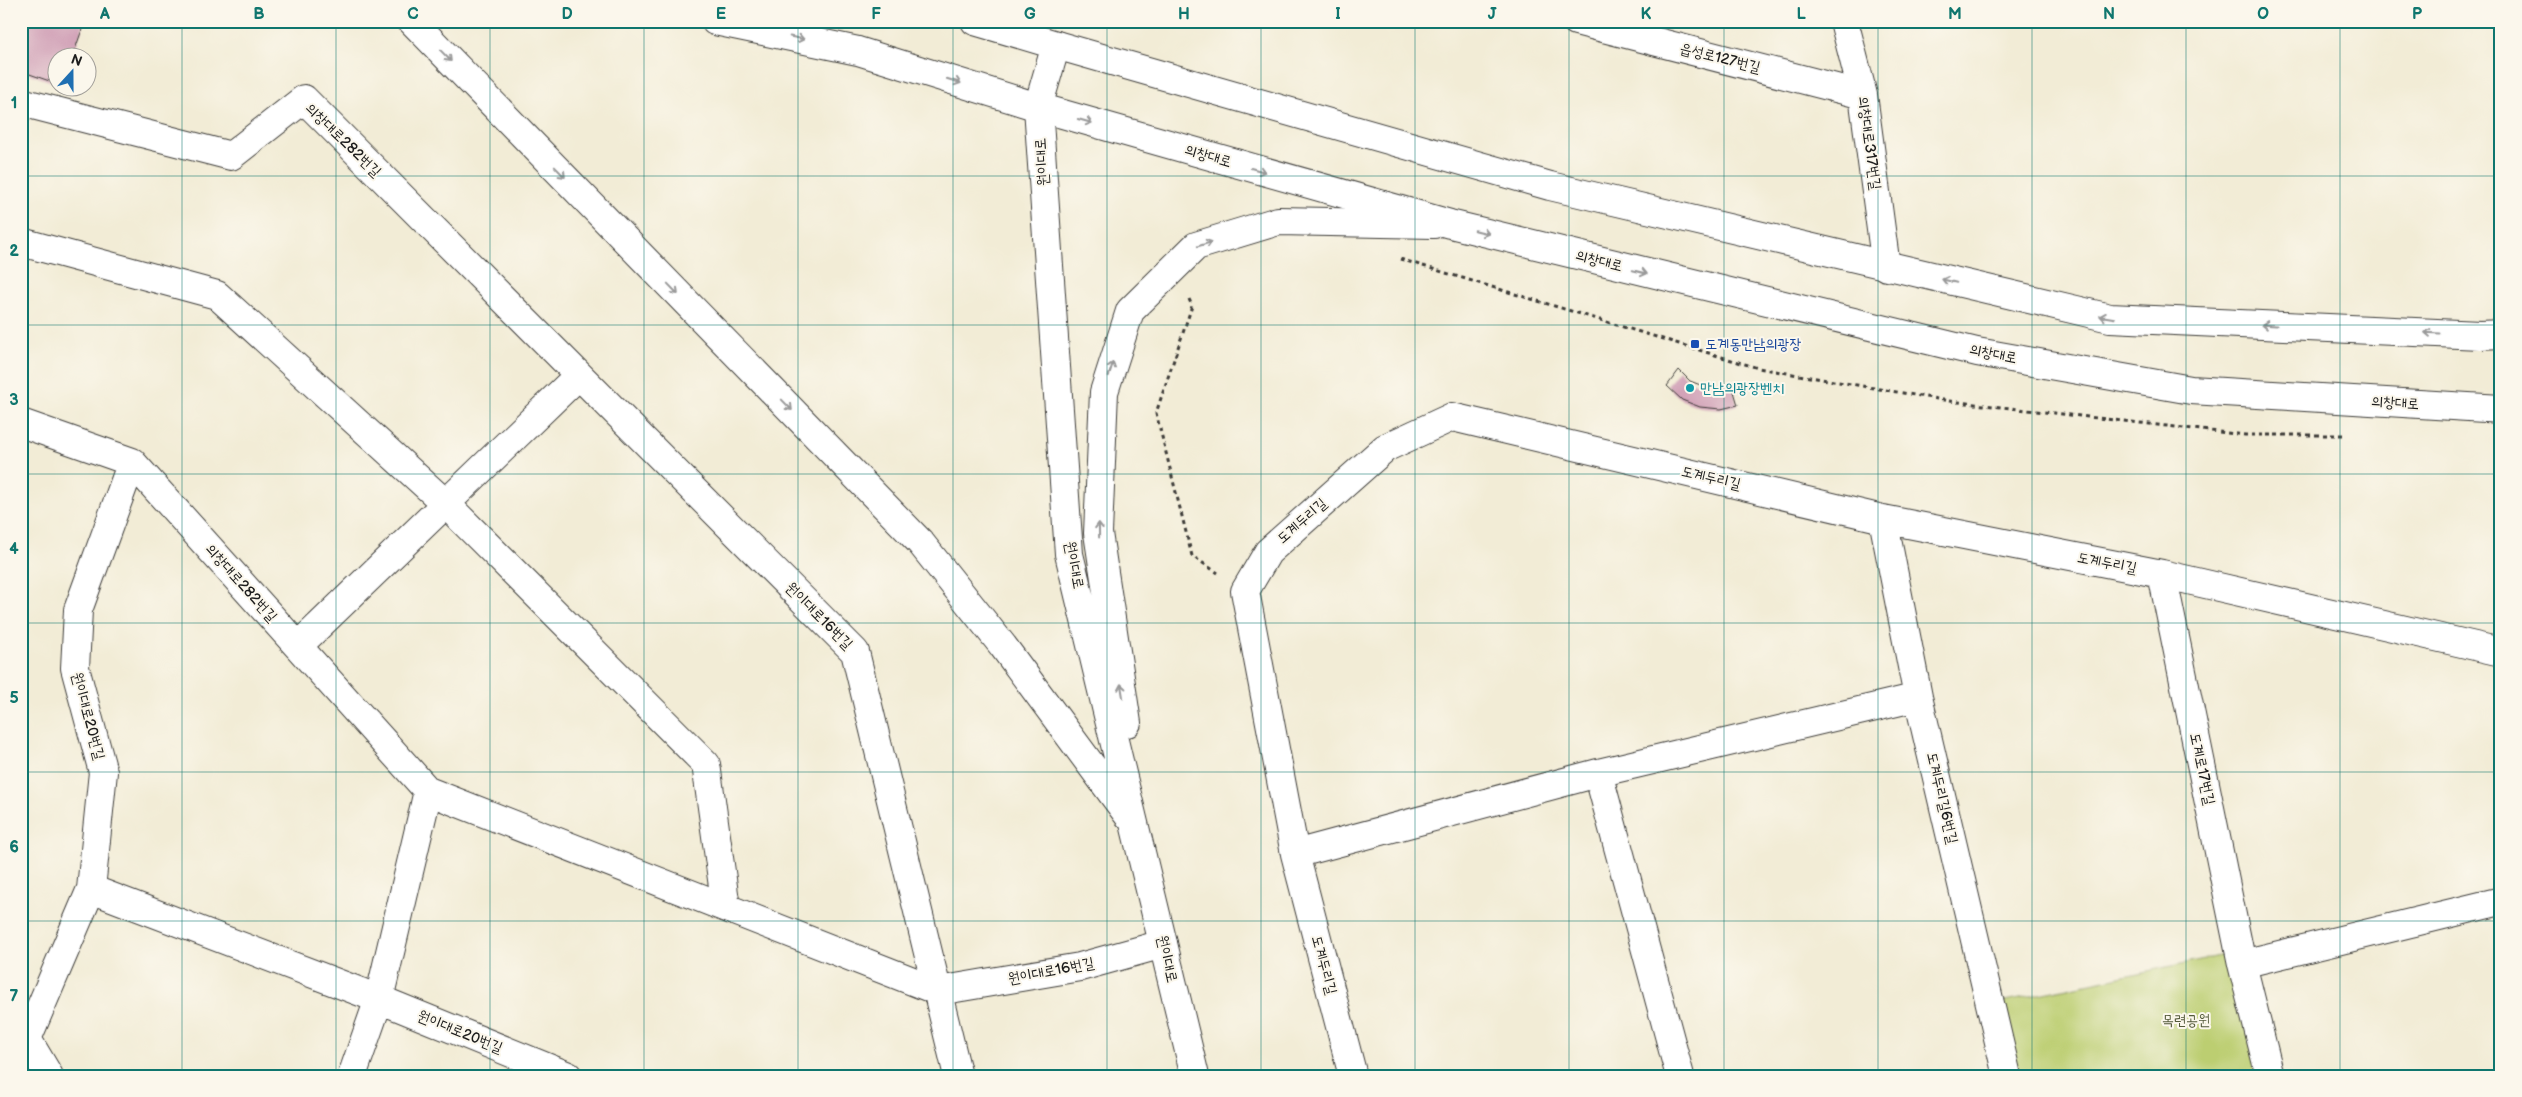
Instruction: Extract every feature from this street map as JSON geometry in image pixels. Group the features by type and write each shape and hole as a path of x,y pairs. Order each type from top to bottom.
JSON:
{"main road":[{"path":"412,21 920,542 1003,646 1136,826"},
{"name":"의창대로","path":"715,21 858,51 1038,107 1450,224 1977,352 2191,390 2501,409"},
{"path":"975,21 1550,186 2110,318 2471,335 2501,334"},
{"name":"읍성로127번길","path":"1576,21 1863,95"},
{"name":"의창대로317번길","path":"1844,21 1863,95 1886,266"},
{"name":"원이대로","path":"1056,45 1038,107 1069,554 1195,1076"},
{"name":"의창대로282번길","path":"21,102 231,156 304,99 579,375"},
{"path":"1136,826 1126,718 1098,533 1104,392 1130,311 1196,246 1278,221 1450,224"},
{"path":"21,242 216,295 446,504 706,764 726,908"},
{"path":"298,646 579,375"},
{"name":"원이대로16번길","path":"579,375 855,652 938,991 1080,967 1163,944"},
{"name":"도계두리길","path":"1353,1076 1295,854 1245,591 1268,552 1385,448 1452,417 1883,518 2162,574 2501,652"},
{"name":"의창대로282번길","path":"21,423 132,462 428,791"},
{"name":"원이대로20번길","path":"49,1076 27,1039 90,888 103,772 75,668 78,610 132,462"},
{"name":"도계두리길6번길","path":"1883,518 1918,697 2007,1076"},
{"name":"도계로17번길","path":"2162,574 2242,964 2270,1076"},
{"path":"1295,854 1598,773 1918,697"},
{"path":"1598,773 1680,1076"},
{"path":"352,1076 379,999 428,791 938,991 958,1076"},
{"name":"원이대로20번길","path":"90,888 379,999 568,1076"},
{"path":"2242,964 2501,900"}],"path":[{"path":"1396,258 1758,368 1949,400 2245,435 2353,436"},
{"path":"1173,269 1192,306 1156,413 1192,556 1245,591"}],"green space":[{"name":"목련공원","path":"2228,954 2260,1076 2017,1076 2001,1002"}],"building":[{"path":"21,21 85,21 76,48 48,48 48,80 21,71"},
{"name":"만남의광장벤치","path":"1679,370 1690,381 1703,386 1719,389 1732,385 1738,405 1721,409 1700,407 1682,400 1667,386"}],"place":[{"name":"도계동만남의광장","path":"1695,344"},
{"name":"만남의광장벤치","path":"1690,388"}]}
